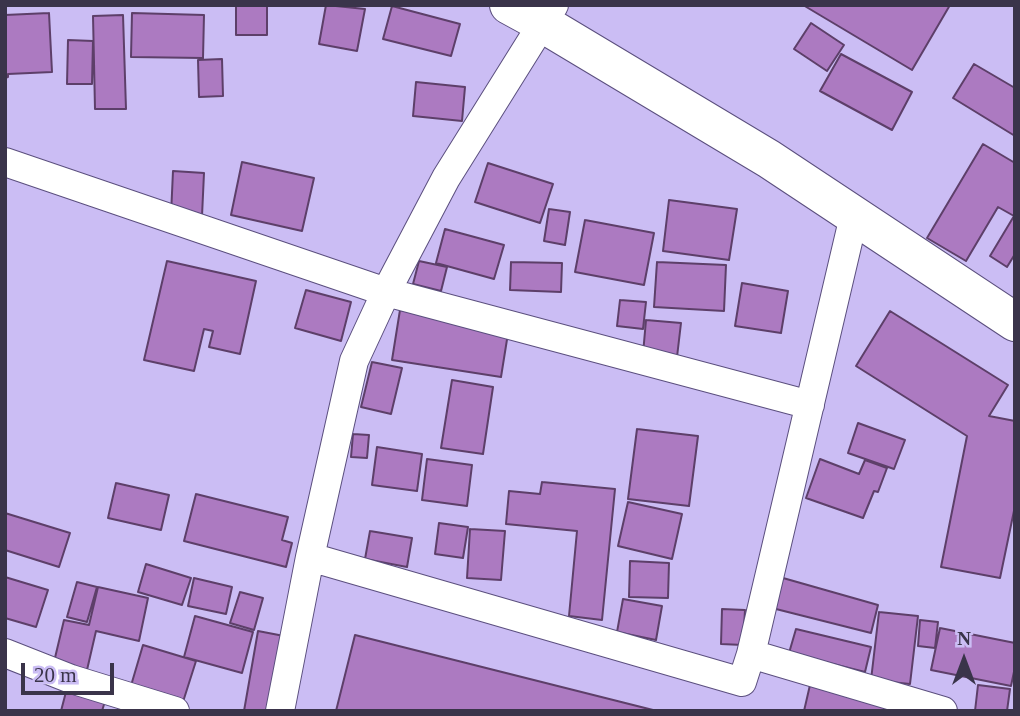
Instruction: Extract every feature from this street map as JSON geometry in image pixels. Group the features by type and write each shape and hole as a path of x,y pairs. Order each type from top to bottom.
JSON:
{"street":[{"path":"509,5 548,14 1015,322"},
{"path":"279,711 354,361 386,292 446,178 548,14"},
{"path":"5,162 386,292 810,405"},
{"path":"310,557 741,682 751,654 854,216"},
{"path":"5,653 71,679 175,711"},
{"path":"751,654 943,711"}],"building":[{"path":"236,5 267,5 267,35 236,35"},
{"path":"326,5 365,9 357,51 319,44"},
{"path":"803,5 950,5 912,70"},
{"path":"392,6 460,24 451,56 383,39"},
{"path":"49,13 52,72 8,74 5,78 5,15"},
{"path":"132,13 204,15 203,58 131,57"},
{"path":"123,15 126,109 95,109 93,16"},
{"path":"811,23 844,45 827,71 794,49"},
{"path":"68,40 93,41 92,84 67,84"},
{"path":"841,54 912,92 892,130 820,91"},
{"path":"222,59 223,96 199,97 198,60"},
{"path":"974,64 1015,88 1015,136 953,98"},
{"path":"416,82 465,87 462,121 413,116"},
{"path":"983,144 1015,163 1015,254 1007,267 990,256 1014,216 998,207 966,261 927,238"},
{"path":"242,162 314,178 302,231 231,215"},
{"path":"488,163 553,184 540,223 475,202"},
{"path":"173,171 204,173 202,216 171,215"},
{"path":"669,200 737,209 729,260 663,251"},
{"path":"549,209 570,212 565,245 544,241"},
{"path":"585,220 654,233 644,285 575,272"},
{"path":"445,229 504,245 494,279 436,263"},
{"path":"167,261 256,281 240,354 209,347 213,331 204,329 194,371 144,360"},
{"path":"419,261 447,267 441,291 413,284"},
{"path":"511,262 562,263 561,292 510,290"},
{"path":"657,262 726,265 724,311 654,307"},
{"path":"742,283 788,291 781,333 735,326"},
{"path":"306,290 351,302 341,341 295,328"},
{"path":"620,300 646,302 643,329 617,326"},
{"path":"400,310 509,327 501,377 392,360"},
{"path":"890,311 1008,385 989,416 1015,421 1015,506 1000,578 941,567 967,436 856,366"},
{"path":"646,320 681,323 677,357 643,354"},
{"path":"372,362 402,368 391,414 361,407"},
{"path":"452,380 493,387 483,454 441,448"},
{"path":"858,423 905,440 894,469 848,453"},
{"path":"637,429 698,436 689,506 628,499"},
{"path":"353,434 369,435 367,458 351,457"},
{"path":"377,447 422,454 417,491 372,485"},
{"path":"427,459 472,465 467,506 422,500"},
{"path":"820,459 859,474 865,460 887,468 878,492 874,491 863,518 806,498"},
{"path":"542,482 615,489 602,620 569,616 577,531 506,524 509,491 540,494"},
{"path":"116,483 169,495 161,530 108,518"},
{"path":"196,494 288,517 282,540 292,543 286,567 184,541"},
{"path":"628,502 682,514 672,559 618,546"},
{"path":"5,513 70,533 59,567 5,550"},
{"path":"439,523 468,527 463,558 435,554"},
{"path":"470,529 505,531 501,580 467,578"},
{"path":"370,531 412,538 407,567 365,559"},
{"path":"630,561 669,563 668,598 629,597"},
{"path":"146,564 191,578 182,605 138,592"},
{"path":"776,576 878,605 871,633 768,607"},
{"path":"5,577 48,590 36,627 5,618"},
{"path":"194,578 232,587 226,614 188,606"},
{"path":"77,582 97,587 87,622 67,617"},
{"path":"98,587 148,598 139,641 96,631 87,670 54,662 64,620 89,625"},
{"path":"240,592 263,598 254,630 230,623"},
{"path":"623,599 662,606 656,640 617,632"},
{"path":"722,609 745,610 743,645 721,644"},
{"path":"879,612 918,616 910,684 871,680"},
{"path":"195,616 253,632 242,673 184,657"},
{"path":"920,620 938,622 935,648 918,646"},
{"path":"940,628 1015,643 1015,667 1011,686 931,670"},
{"path":"796,629 871,647 865,672 789,653"},
{"path":"258,631 284,636 271,711 244,711"},
{"path":"355,635 657,711 336,711"},
{"path":"143,645 196,661 182,705 130,689"},
{"path":"810,685 888,701 886,711 804,711"},
{"path":"978,685 1010,689 1007,711 975,711"},
{"path":"67,688 106,698 102,711 61,711"}]}
